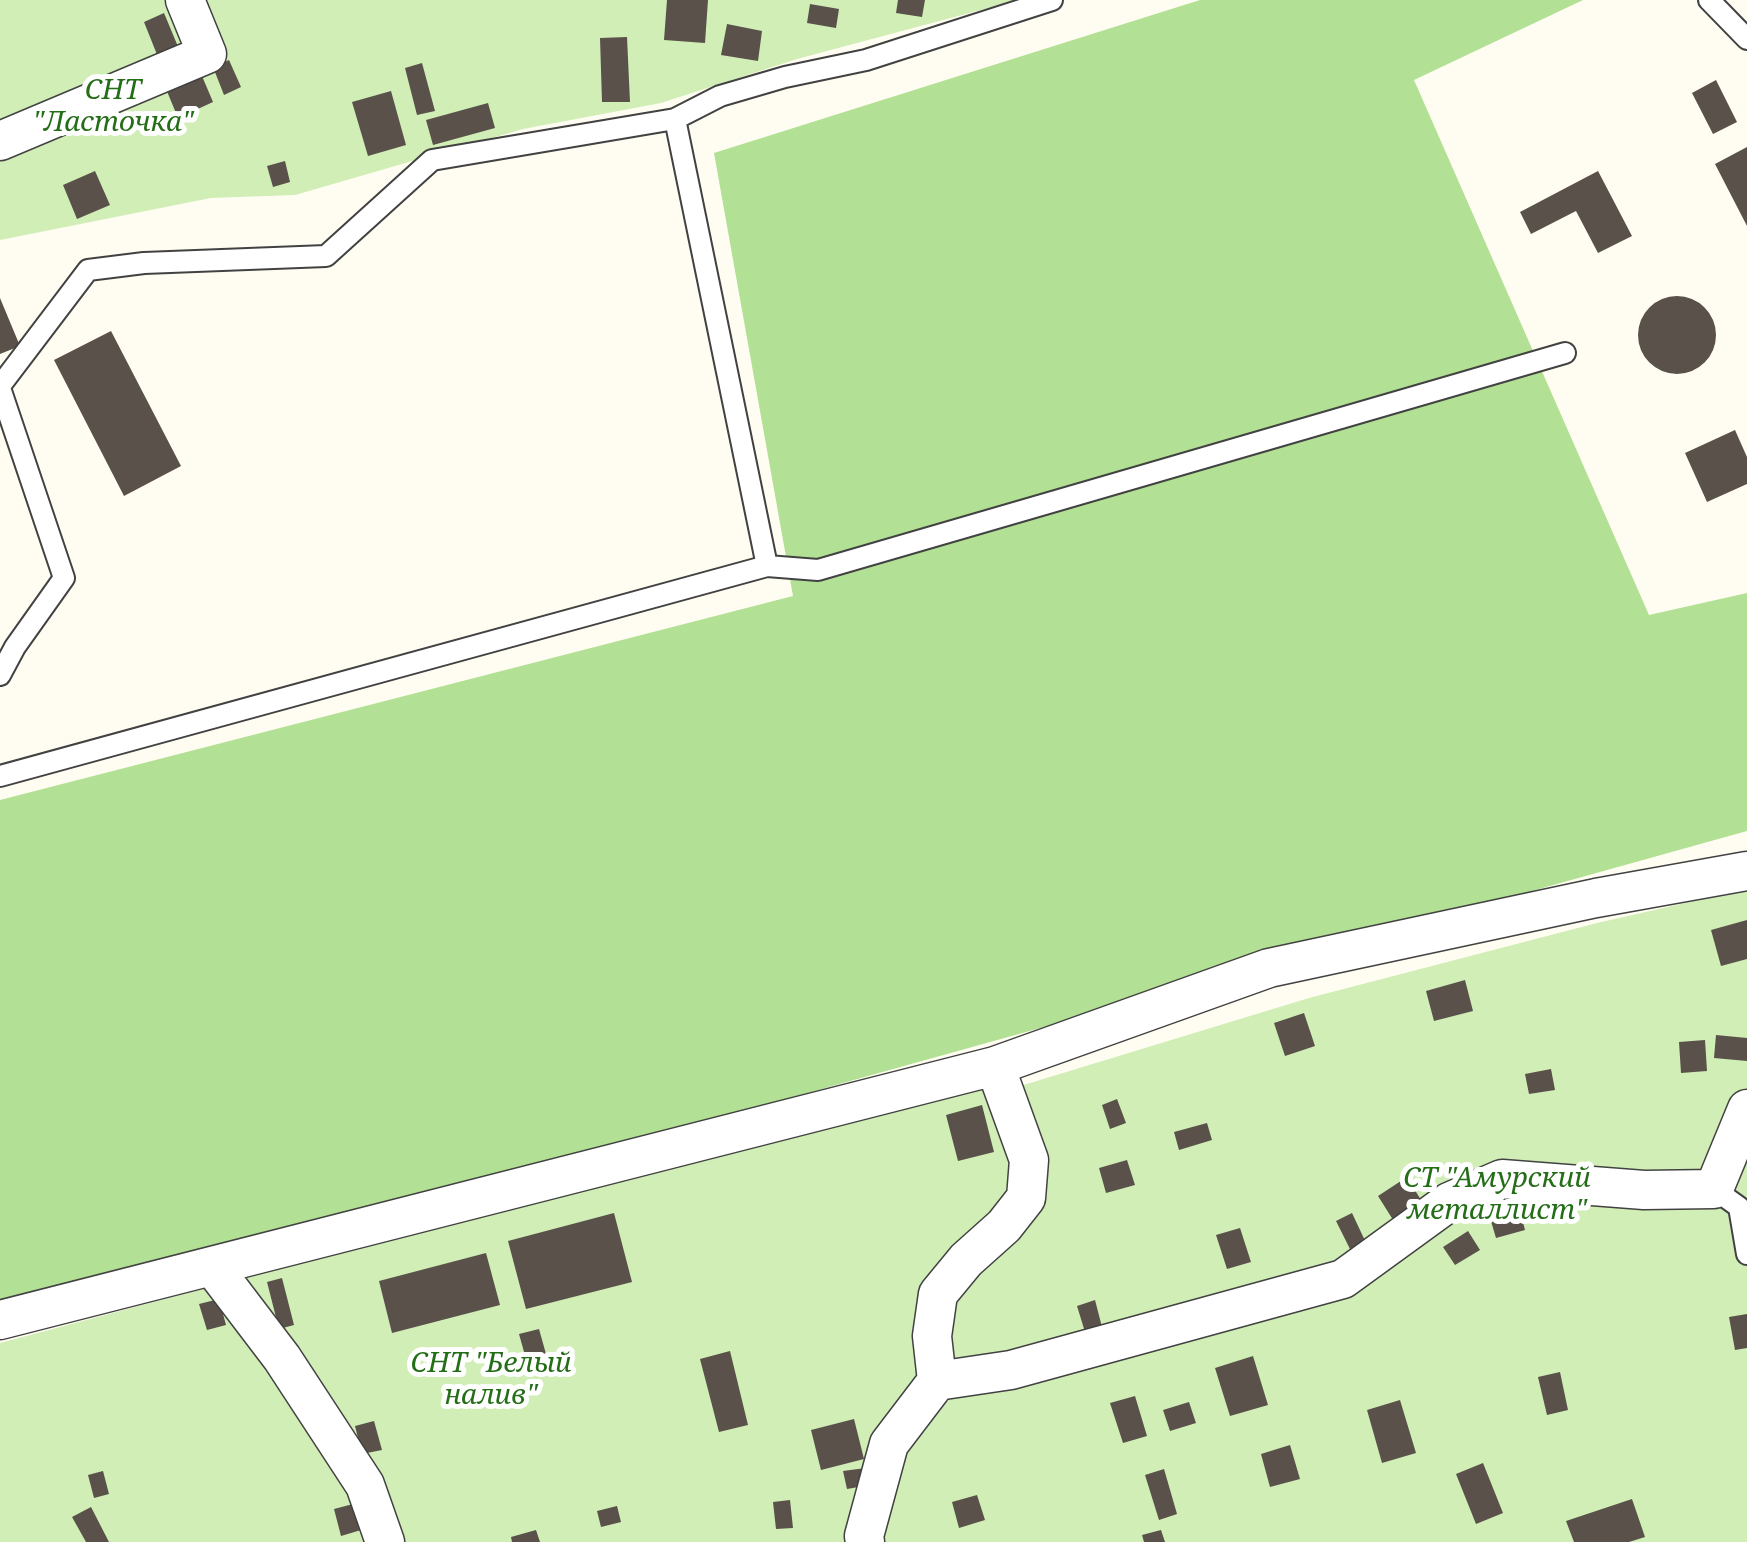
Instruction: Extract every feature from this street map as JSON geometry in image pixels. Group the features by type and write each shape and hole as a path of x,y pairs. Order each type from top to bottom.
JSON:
{"street":[{"path":"0,142 207,54 185,0"},
{"path":"0,1320 996,1066 1268,968 1596,898 1747,871"},
{"path":"865,1542 889,1444 937,1381 932,1336 938,1294 1026,1198 1030,1160 996,1066"},
{"path":"937,1381 1012,1370 1343,1279 1449,1202 1502,1179 1644,1190 1714,1189 1747,1109"},
{"path":"212,1266 282,1358 365,1485 384,1542"}],"lane":[{"path":"0,675 64,578 0,387 88,270 144,262 326,256 432,160 675,119 720,96 866,60 1052,0"},
{"path":"1709,0 1747,39"},
{"path":"675,119 767,566"},
{"path":"0,776 767,566 818,570 1565,354"},
{"path":"1714,1189 1739,1207 1747,1254"}],"green space":[{"name":"СНТ \"Ласточка\"","path":"0,0 1018,0 797,59 661,103 523,129 295,195 211,198 0,240"},
{"path":"1200,0 1583,0 1414,80 1649,615 1747,593 1747,831 0,1318 0,800 793,596 714,153"},
{"name":"СТ \"Амурский металлист\"","path":"1747,889 1747,1542 0,1542 0,1343 935,1094 1017,1087 1309,998 1597,923"}],"building":[{"path":"667,0 708,0 705,43 664,40"},
{"path":"898,0 925,0 922,17 896,13"},
{"path":"810,4 839,9 836,28 807,23"},
{"path":"164,13 179,49 158,57 144,22"},
{"path":"727,24 762,31 758,61 721,55"},
{"path":"627,37 630,102 602,102 600,38"},
{"path":"229,60 241,87 224,95 213,67"},
{"path":"422,63 435,111 417,115 405,68"},
{"path":"199,69 213,102 178,118 164,84"},
{"path":"1716,80 1737,122 1713,134 1692,93"},
{"path":"391,91 406,145 368,156 352,102"},
{"path":"488,103 495,128 433,145 426,120"},
{"path":"1747,147 1747,226 1715,164"},
{"path":"285,161 290,182 273,187 267,166"},
{"path":"95,171 110,205 77,219 63,185"},
{"path":"1598,171 1632,236 1598,253 1576,211 1531,234 1520,212"},
{"path":"1677,296 1705,307 1716,335 1705,363 1677,374 1649,363 1638,335 1649,307"},
{"path":"0,298 20,346 0,354"},
{"path":"111,331 181,466 124,496 54,360"},
{"path":"1735,430 1747,457 1747,484 1707,502 1685,453"},
{"path":"1747,920 1747,959 1721,966 1711,930"},
{"path":"1465,980 1473,1011 1434,1021 1426,991"},
{"path":"1304,1013 1315,1046 1285,1056 1274,1023"},
{"path":"1716,1035 1747,1038 1747,1061 1714,1058"},
{"path":"1705,1040 1707,1071 1681,1073 1679,1042"},
{"path":"1551,1069 1555,1090 1529,1094 1525,1074"},
{"path":"1117,1099 1126,1123 1110,1129 1102,1105"},
{"path":"982,1105 994,1152 958,1161 946,1115"},
{"path":"1207,1123 1212,1140 1179,1150 1174,1132"},
{"path":"1127,1160 1135,1185 1106,1193 1099,1168"},
{"path":"1407,1177 1424,1205 1395,1223 1378,1196"},
{"path":"1518,1203 1525,1230 1496,1238 1488,1211"},
{"path":"614,1213 632,1282 526,1309 508,1241"},
{"path":"1352,1213 1367,1245 1352,1253 1336,1221"},
{"path":"1240,1228 1251,1262 1227,1269 1216,1235"},
{"path":"1468,1231 1480,1250 1455,1265 1443,1247"},
{"path":"486,1253 500,1305 392,1333 379,1281"},
{"path":"282,1278 294,1325 279,1329 267,1282"},
{"path":"219,1299 226,1325 207,1330 199,1304"},
{"path":"1095,1300 1102,1327 1085,1332 1077,1306"},
{"path":"1747,1314 1747,1348 1735,1350 1729,1317"},
{"path":"539,1329 546,1354 526,1359 519,1334"},
{"path":"730,1351 748,1425 719,1432 700,1359"},
{"path":"1253,1356 1268,1405 1230,1416 1215,1368"},
{"path":"1560,1372 1568,1410 1547,1415 1538,1377"},
{"path":"1135,1396 1147,1436 1123,1443 1110,1403"},
{"path":"1400,1400 1416,1453 1382,1463 1367,1410"},
{"path":"1189,1402 1196,1423 1170,1431 1163,1410"},
{"path":"854,1419 864,1459 821,1470 811,1430"},
{"path":"374,1421 382,1450 362,1454 355,1426"},
{"path":"1290,1445 1300,1479 1270,1487 1261,1454"},
{"path":"1483,1463 1503,1513 1476,1524 1456,1474"},
{"path":"873,1467 876,1484 847,1489 843,1471"},
{"path":"1164,1469 1177,1514 1159,1520 1145,1475"},
{"path":"103,1471 109,1494 94,1498 88,1475"},
{"path":"977,1495 985,1520 959,1528 952,1502"},
{"path":"1632,1499 1645,1537 1629,1542 1574,1542 1566,1521"},
{"path":"790,1500 793,1528 776,1529 773,1502"},
{"path":"353,1504 361,1530 341,1536 334,1509"},
{"path":"617,1506 621,1522 601,1527 597,1511"},
{"path":"91,1507 109,1542 86,1542 72,1517"},
{"path":"536,1530 540,1542 512,1542 511,1537"},
{"path":"1161,1530 1165,1542 1144,1542 1142,1535"}],"park label":[{"name":"СНТ \"Белый налив\"","path":"491,1380"}]}
